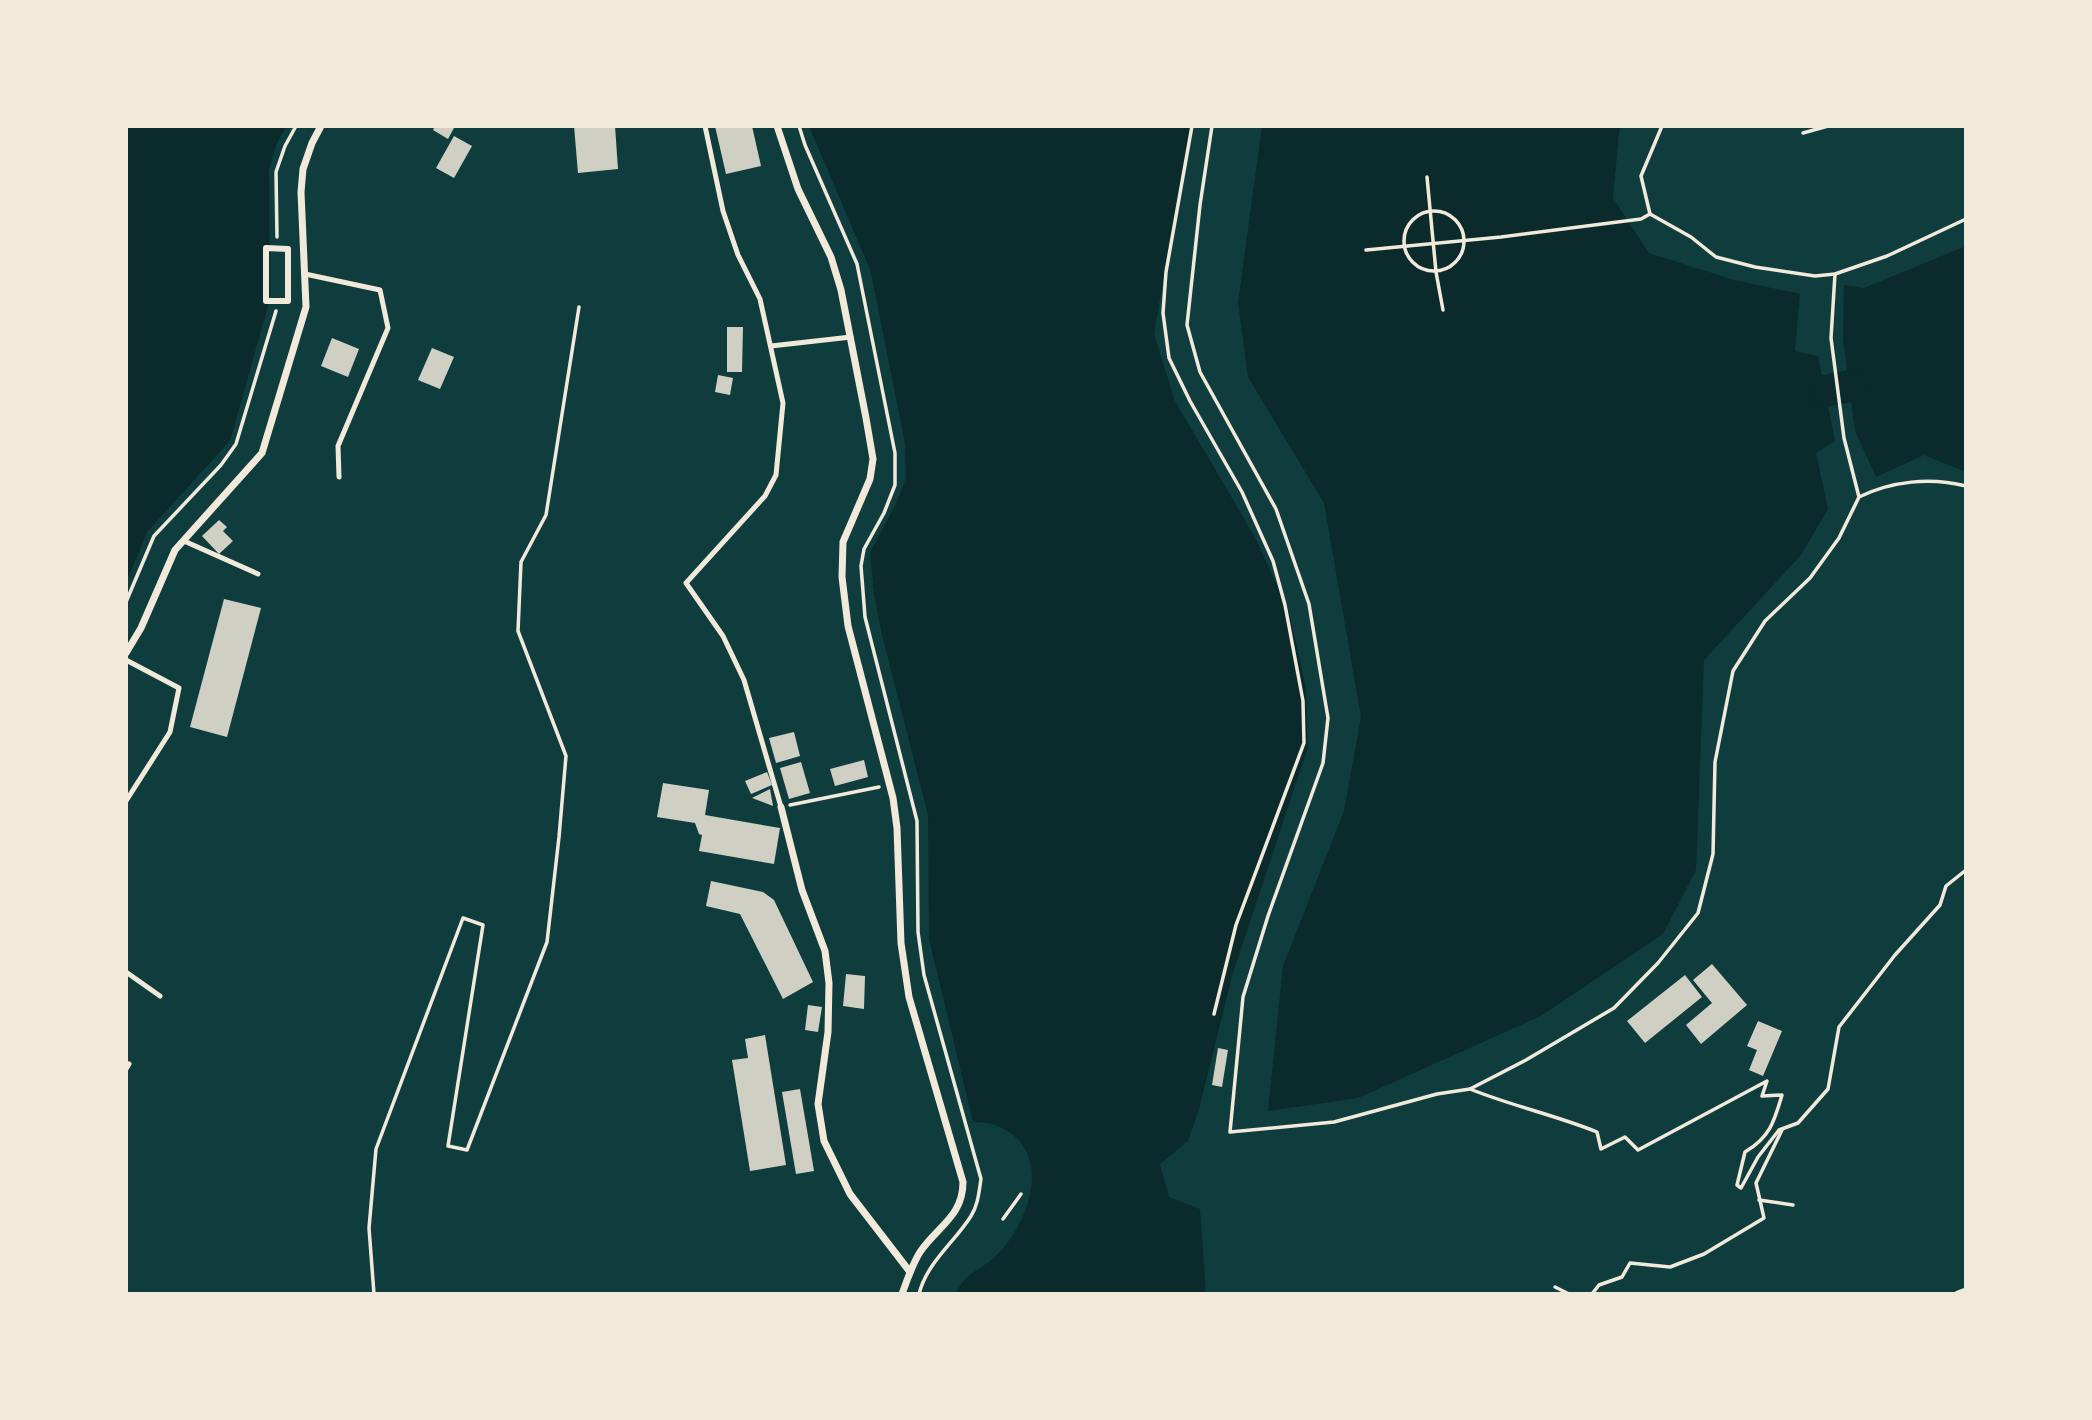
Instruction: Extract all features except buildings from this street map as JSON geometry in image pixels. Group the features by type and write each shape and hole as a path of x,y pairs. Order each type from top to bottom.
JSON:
{"street":[{"path":"126,653 141,628 175,550 262,453 306,307 301,192 303,169 321,126"},
{"path":"777,126 798,189 831,257 841,290 873,459 870,479 843,542 842,577 848,626 890,785 897,828 901,943 909,997 963,1182 963,1196 958,1210 933,1237 910,1272 902,1294"},
{"path":"266,248 288,248 288,301 277,301 266,301 266,248"},
{"path":"781,807 802,890 825,951 829,983 828,1032 818,1104 824,1141 850,1194 910,1272"},
{"path":"1958,1294 1966,1291"}],"lane":[{"path":"705,126 723,211 738,255 760,299 783,403 776,475 765,496 686,583 723,636 744,680 781,807"},
{"path":"305,274 380,290 388,328 338,446 339,477"},
{"path":"771,346 850,337"},
{"path":"184,541 258,574"},
{"path":"126,660 179,688 170,732 126,801"},
{"path":"126,972 160,996"}],"path":[{"path":"277,248 276,172 285,146 296,126"},
{"path":"799,126 856,264 895,453 895,485 884,513 864,549 861,566 865,617 917,821 918,932 925,975 981,1179 978,1202 971,1217 932,1267 919,1294"},
{"path":"1192,126 1166,272 1163,313 1169,358 1189,401 1242,492 1273,561 1285,605 1303,701 1304,743 1236,925 1214,1014"},
{"path":"1212,126 1187,325 1199,372 1276,509 1309,604 1328,718 1323,763 1268,916 1243,998 1230,1132 1334,1122 1437,1094 1470,1089 1526,1060 1614,1008 1658,963 1698,913 1713,854 1715,762 1733,671 1765,621 1810,579 1832,548 1859,497 1874,490 1922,480 1944,480 1966,486"},
{"path":"1662,126 1641,176 1650,214 1691,237 1716,257 1755,267 1815,276 1835,274 1887,256 1966,219"},
{"path":"1803,133 1828,126"},
{"path":"1427,177 1436,272 1443,310"},
{"path":"1431,211 1450,215 1458,222 1465,240 1460,258 1446,270 1436,272 1427,271 1411,261 1404,244 1404,235 1414,218 1431,211"},
{"path":"1366,250 1642,219 1650,214"},
{"path":"1835,274 1831,338 1844,439 1859,497"},
{"path":"126,603 154,536 221,465 236,444 277,301"},
{"path":"374,1294 369,1228 376,1149 463,918 483,925 447,1146 467,1150 547,942 565,756 518,631 521,562 546,515 579,307"},
{"path":"781,807 890,785"},
{"path":"1470,1089 1597,1132 1601,1149 1625,1137 1638,1150 1767,1081 1762,1096 1782,1095 1775,1116 1761,1142 1745,1152 1737,1185 1741,1188 1758,1157 1779,1130 1798,1123 1828,1089 1839,1027 1895,955 1940,905 1946,886 1966,870"},
{"path":"1592,1294 1599,1285 1622,1277 1630,1263 1670,1267 1704,1254 1763,1218 1756,1183 1783,1128"},
{"path":"1003,1219 1021,1194"},
{"path":"1759,1200 1793,1206"},
{"path":"1555,1287 1569,1294"}],"water":[{"path":"126,126 287,126 276,145 269,169 270,299 230,441 147,532 126,583"},
{"path":"809,126 1190,126 1154,334 1175,401 1256,539 1289,612 1306,688 1308,747 1232,976 1199,1109 1188,1141 1160,1164 1169,1197 1200,1209 1206,1294 956,1294 966,1279 990,1261 1010,1239 1030,1195 1031,1165 1026,1151 1010,1133 997,1126 973,1122 929,939 928,815 882,635 870,552 896,504 906,478 905,444 871,272"},
{"path":"1262,126 1621,126 1613,198 1649,253 1734,280 1800,294 1795,351 1818,356 1835,441 1816,453 1828,509 1801,555 1704,660 1696,870 1663,934 1541,1016 1358,1098 1268,1111 1283,966 1344,811 1361,717 1324,503 1248,377 1238,303"},
{"path":"1966,246 1966,472 1924,455 1876,477 1855,431 1843,339 1844,285 1864,288"}],"waterway":[{"path":"1825,391 1849,386"}]}
